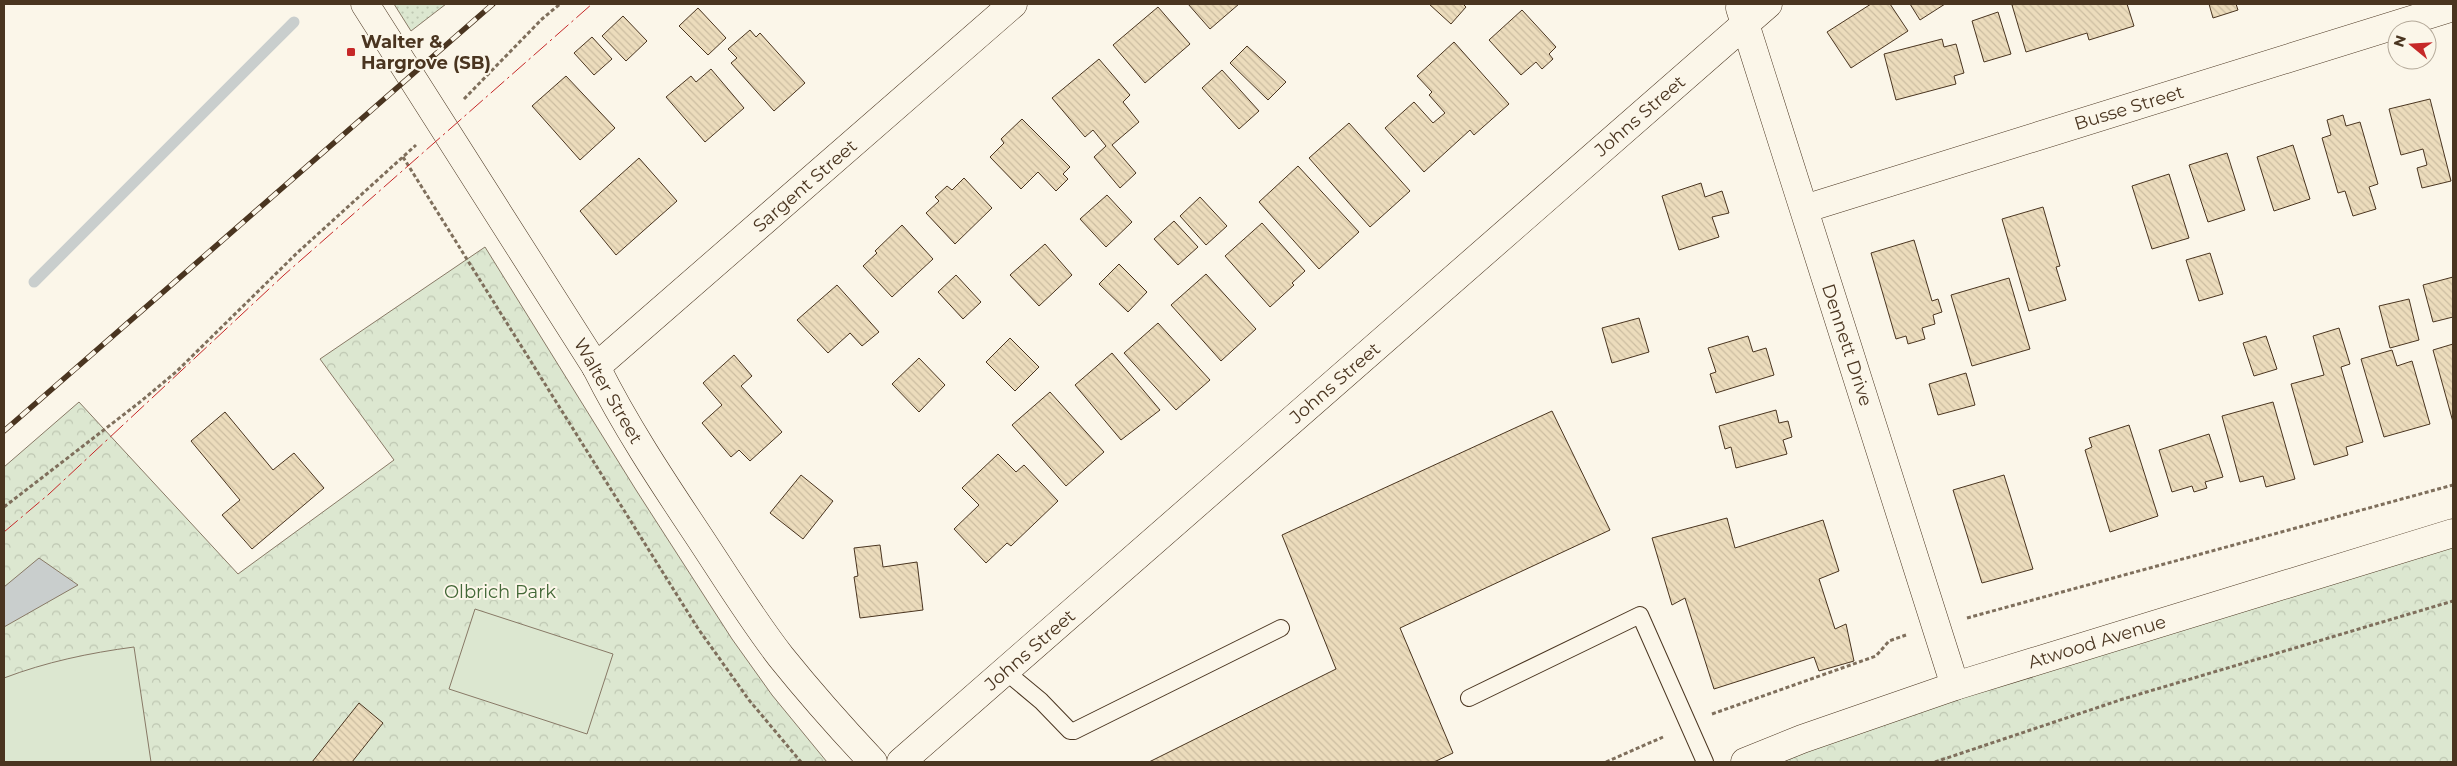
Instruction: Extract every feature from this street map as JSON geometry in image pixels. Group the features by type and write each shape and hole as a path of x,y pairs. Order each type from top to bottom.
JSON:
{"street":[{"name":"Walter Street","path":"365,4 596,367 616,408 660,479 747,609 780,656 873,762"},
{"name":"Sargent Street","path":"596,367 1013,4"},
{"name":"Johns Street","path":"901,762 1742,14 1768,4"},
{"name":"Busse Street","path":"1804,209 2453,7"},
{"name":"Dennett Drive","path":"1742,14 1955,686"},
{"name":"Atwood Avenue","path":"1746,762 1802,739 1955,686 2453,533"}],"lane":[{"path":"1469,698 1640,615 1705,762"},
{"path":"1005,671 1041,701 1070,731 1074,731 1281,628"}],"path":[{"path":"441,122 542,19 560,4"},
{"path":"4,507 176,372 262,286 402,157 697,627 749,700 801,762"},
{"path":"1984,615 2453,485"},
{"path":"1935,762 2123,699 2453,601"},
{"path":"1606,762 1706,716 1876,656 1889,641"}],"green space":[{"path":"394,4 446,4 411,31"},
{"name":"Olbrich Park","path":"485,247 636,490 732,639 772,695 827,762 4,762 4,467 79,402 238,574 394,460 320,359"},
{"path":"2453,533 2453,762 1746,762"},
{"path":"475,609 613,654 587,734 449,689"},
{"path":"134,647 151,762 4,762 4,678 68,659"}],"shaded area":[{"path":"39,558 78,585 4,627 4,587"}],"building":[{"path":"1188,4 1239,4 1210,29"},
{"path":"1429,4 1463,4 1466,7 1451,24"},
{"path":"1871,4 1890,4 1908,31 1851,68 1827,32"},
{"path":"1910,4 1945,4 1920,20"},
{"path":"2127,4 2134,26 2089,40 2087,33 2026,52 2012,5"},
{"path":"2209,4 2236,4 2238,10 2213,18"},
{"path":"1158,7 1190,44 1145,83 1113,45"},
{"path":"698,8 726,38 708,55 679,26"},
{"path":"1522,10 1556,47 1549,54 1553,59 1542,69 1536,62 1521,75 1489,40"},
{"path":"1998,12 2011,54 1984,62 1972,21"},
{"path":"623,16 647,41 626,61 602,36"},
{"path":"750,30 756,37 760,33 805,83 774,111 731,63 737,58 728,49"},
{"path":"592,37 612,59 594,75 574,53"},
{"path":"1942,39 1944,47 1956,44 1964,73 1954,76 1956,84 1896,100 1884,54"},
{"path":"1454,42 1509,104 1474,135 1470,130 1424,172 1385,128 1414,102 1433,123 1445,113 1429,95 1432,92 1417,76"},
{"path":"1247,46 1286,82 1268,100 1230,63"},
{"path":"1099,59 1130,95 1123,102 1139,122 1112,145 1136,173 1120,188 1094,157 1106,146 1093,130 1085,137 1052,98"},
{"path":"711,69 744,108 705,142 666,97 691,76 696,82"},
{"path":"1222,70 1259,111 1239,129 1202,88"},
{"path":"566,76 615,128 580,160 532,106"},
{"path":"2430,99 2451,181 2422,188 2417,168 2427,165 2423,149 2401,155 2389,109"},
{"path":"2343,115 2346,126 2360,122 2378,184 2369,187 2376,209 2353,216 2345,191 2338,193 2322,138 2331,135 2327,120"},
{"path":"1022,119 1070,167 1063,174 1068,179 1056,191 1038,172 1021,189 990,157 1004,143 1001,139"},
{"path":"1349,123 1410,191 1370,227 1309,158"},
{"path":"2293,145 2310,199 2274,211 2257,157"},
{"path":"2227,153 2245,210 2208,222 2189,165"},
{"path":"639,158 677,201 616,255 580,211"},
{"path":"1298,166 1359,232 1319,269 1259,202"},
{"path":"2169,174 2189,238 2152,249 2132,186"},
{"path":"964,178 992,208 955,244 926,213 939,201 935,197 947,186 952,190"},
{"path":"1701,183 1705,197 1722,191 1729,213 1712,217 1719,237 1679,250 1662,196"},
{"path":"1107,195 1132,222 1106,247 1080,219"},
{"path":"1200,197 1227,226 1206,245 1180,216"},
{"path":"2043,207 2060,266 2056,267 2066,300 2029,311 2002,219"},
{"path":"1174,221 1198,247 1178,265 1154,239"},
{"path":"1262,223 1305,271 1292,283 1294,285 1270,307 1225,256"},
{"path":"902,225 933,259 892,297 863,266 877,253 875,251"},
{"path":"1914,240 1932,301 1938,299 1942,312 1933,315 1935,324 1922,328 1925,339 1908,344 1906,336 1896,339 1871,253"},
{"path":"1045,244 1072,275 1039,306 1010,275"},
{"path":"2210,253 2223,294 2199,301 2186,260"},
{"path":"1119,264 1147,292 1128,312 1099,284"},
{"path":"1206,274 1256,329 1221,361 1171,305"},
{"path":"956,275 981,302 963,319 938,292"},
{"path":"2453,277 2453,317 2433,322 2423,285"},
{"path":"2009,278 2030,349 1972,366 1951,295"},
{"path":"837,285 879,332 862,346 850,333 828,353 797,320"},
{"path":"2409,299 2419,340 2390,348 2379,306"},
{"path":"1639,318 1649,352 1612,363 1602,328"},
{"path":"1158,323 1210,380 1176,410 1124,353"},
{"path":"2339,328 2350,364 2341,367 2363,442 2346,447 2348,455 2314,465 2291,384 2324,375 2313,336"},
{"path":"1748,336 1753,352 1766,348 1774,375 1716,393 1710,374 1716,372 1708,348"},
{"path":"2266,336 2277,369 2254,376 2243,343"},
{"path":"1010,338 1039,367 1015,391 986,362"},
{"path":"2453,344 2453,422 2433,350"},
{"path":"2392,350 2397,366 2412,361 2430,424 2384,437 2361,359"},
{"path":"1112,353 1160,410 1121,440 1075,385"},
{"path":"734,355 752,376 741,386 782,432 750,461 739,450 731,457 702,423 722,405 703,383"},
{"path":"919,358 945,385 919,412 892,384"},
{"path":"1966,373 1975,405 1938,415 1929,384"},
{"path":"1050,392 1104,452 1066,486 1012,425"},
{"path":"2273,402 2295,479 2266,487 2263,476 2240,482 2222,416"},
{"path":"1776,410 1779,423 1788,421 1792,437 1783,440 1787,454 1736,468 1731,447 1725,449 1719,426"},
{"path":"1552,411 1610,530 1400,628 1453,753 1434,762 1149,762 1336,669 1282,535"},
{"path":"225,412 273,470 294,453 324,488 252,549 222,515 240,500 191,441"},
{"path":"2129,425 2158,516 2110,532 2085,450 2092,447 2089,438"},
{"path":"2209,434 2223,477 2205,482 2207,488 2194,492 2192,486 2172,492 2159,450"},
{"path":"998,454 1016,472 1024,465 1058,501 1011,546 1007,543 986,563 954,529 979,505 962,488"},
{"path":"801,475 833,501 803,539 770,513"},
{"path":"2004,475 2033,569 1982,583 1953,490"},
{"path":"1727,518 1735,548 1823,520 1839,571 1819,579 1835,629 1846,624 1854,661 1819,671 1814,657 1714,689 1685,598 1672,605 1652,538"},
{"path":"880,545 883,567 917,562 923,610 860,618 854,577 858,576 854,548"},
{"path":"359,703 383,723 352,762 312,762"}],"waterway":[{"path":"34,282 294,22"}],"railway":[{"path":"4,431 493,4"}],"power":[{"path":"4,532 49,494 284,275 592,4"}],"place":[{"name":"Walter & Hargrove (SB)","path":"351,52"}]}
